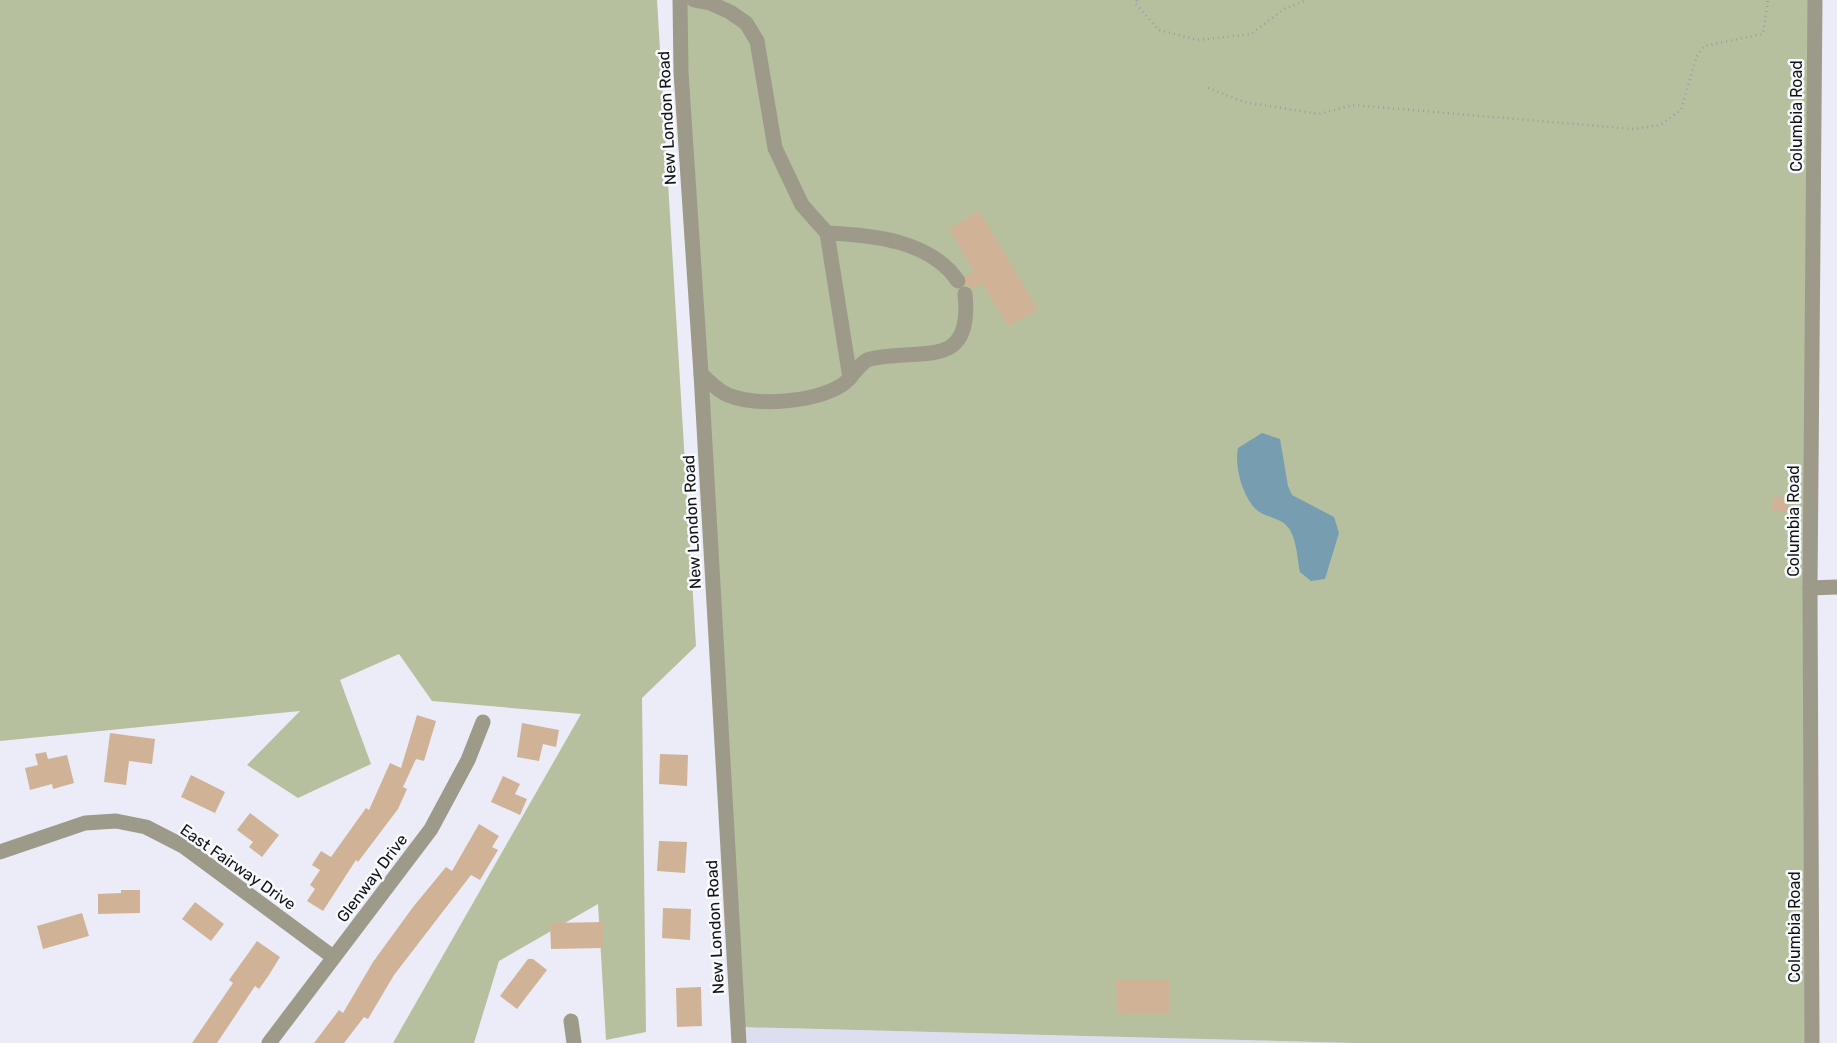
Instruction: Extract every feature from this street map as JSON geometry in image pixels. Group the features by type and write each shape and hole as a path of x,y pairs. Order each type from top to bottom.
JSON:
{"street":[{"name":"New London Road","path":"680,0 684,122 701,374 739,1043"},
{"path":"694,0 710,3 730,12 746,23 757,41 775,148 802,205 828,233 850,378"},
{"name":"Columbia Road","path":"1812,1043 1810,588 1814,0"},
{"path":"701,374 726,394 746,402 776,401 822,395 844,384 868,360 945,351 957,342 967,315 961,287 951,270 930,255 875,235 828,233"},
{"path":"1810,588 1837,587"},
{"name":"Glenway Drive","path":"269,1043 432,829 468,760 483,722"},
{"name":"East Fairway Drive","path":"0,852 85,823 116,821 146,827 183,846 333,957"},
{"path":"570,1021 574,1043"}],"path":[{"path":"1137,0 1135,3 1159,30 1198,40 1251,34 1284,9 1307,0"},
{"path":"1208,88 1244,102 1320,114 1353,105 1633,129 1660,124 1682,110 1696,58 1704,46 1764,34 1768,0"}],"shaded area":[{"path":"738,1027 1355,1043 739,1043"}],"green space":[{"path":"0,0 657,0 696,646 642,698 646,1032 606,1040 598,904 499,961 474,1043 393,1043 581,714 432,701 399,654 340,680 371,764 298,798 247,765 300,711 0,741"},
{"path":"680,0 1815,0 1812,1043 1355,1043 738,1027"}],"water":[{"path":"1262,433 1280,439 1288,486 1292,495 1334,517 1339,533 1325,579 1311,581 1300,572 1296,547 1290,530 1283,523 1258,511 1244,491 1237,464 1238,448"}],"building":[{"path":"979,211 1038,309 1008,327 982,283 973,289 966,285 966,276 974,271 949,229"},
{"path":"1773,497 1788,497 1788,512 1772,511"},
{"path":"417,715 436,721 424,761 416,759 403,787 407,789 398,809 358,862 356,860 323,911 307,901 315,889 310,885 320,870 312,865 321,851 331,857 366,808 369,810 390,763 401,768"},
{"path":"522,723 559,730 556,747 543,744 539,761 517,757"},
{"path":"110,733 155,739 152,764 129,761 126,785 104,782"},
{"path":"46,752 48,759 67,755 74,783 53,789 52,784 30,790 25,768 38,765 35,754"},
{"path":"660,754 688,755 687,786 659,784"},
{"path":"191,775 225,792 215,813 181,797"},
{"path":"503,776 520,784 515,794 527,799 520,815 491,802"},
{"path":"250,813 279,835 262,857 249,847 253,842 237,830"},
{"path":"479,824 499,836 492,847 498,850 480,880 471,875 394,975 368,1019 364,1017 344,1043 314,1043 339,1010 343,1013 373,962 413,907 446,867 452,871"},
{"path":"659,841 687,842 685,873 657,871"},
{"path":"121,890 140,890 140,913 98,914 98,894 121,893"},
{"path":"195,902 224,924 211,941 182,919"},
{"path":"663,908 691,909 690,940 662,938"},
{"path":"82,913 89,936 43,949 37,926"},
{"path":"603,922 603,948 551,949 550,923"},
{"path":"257,941 280,957 269,975 259,989 255,986 217,1043 192,1043 233,983 229,980"},
{"path":"528,959 533,959 547,970 517,1009 500,996"},
{"path":"1116,979 1169,979 1169,1013 1117,1014"},
{"path":"701,987 702,1026 677,1027 676,988"}]}
